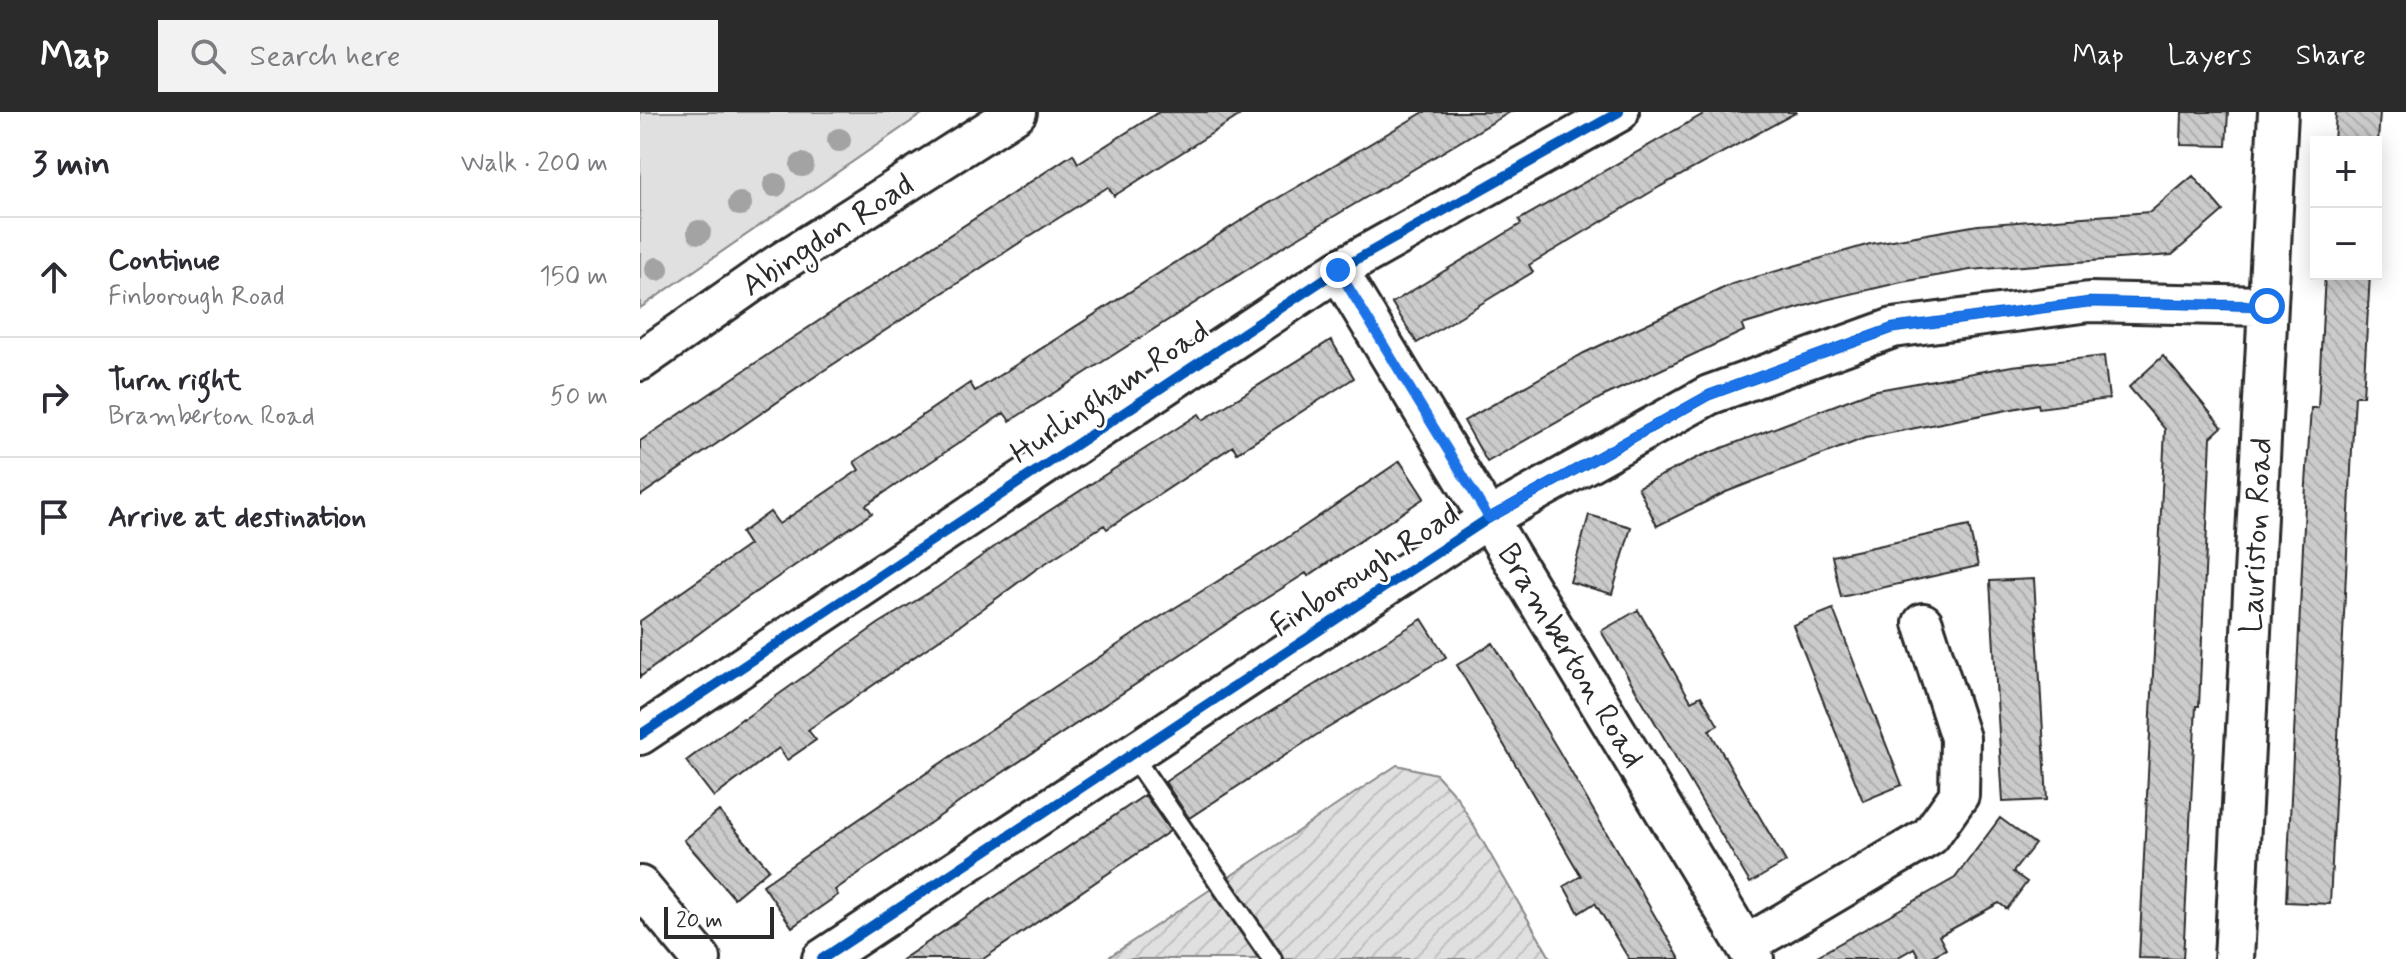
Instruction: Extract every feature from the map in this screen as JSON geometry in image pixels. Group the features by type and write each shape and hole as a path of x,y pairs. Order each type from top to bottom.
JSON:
{"street":[{"name":"Abingdon Road","path":"640,361 777,265 1017,112"},
{"name":"Hurlingham Road","path":"640,735 1338,270 1619,112"},
{"name":"Lauriston Road","path":"2234,959 2278,112"},
{"name":"Bramberton Road","path":"1338,270 1750,952"},
{"name":"Finborough Road","path":"822,959 1489,518 1709,395 1893,328 2089,302 2267,306"},
{"path":"1750,952 1930,836 1959,795 1960,738 1923,623"},
{"path":"640,886 701,959"}],"lane":[{"path":"1131,754 1272,959"}],"shaded area":[{"path":"640,112 925,112 640,308"},
{"path":"1397,765 1436,774 1457,797 1551,959 1106,959"}],"building":[{"path":"1159,112 1245,112 1114,196 1108,187 1033,234 820,373 640,496 640,441 1073,154 1078,163"},
{"path":"1424,112 1510,112 1284,246 1010,421 1004,413 866,505 872,513 744,600 640,677 640,621 749,545 741,533 770,512 779,524 859,470 854,462 970,383 975,391 1256,211"},
{"path":"1707,112 1797,112 1661,186 1529,265 1533,272 1417,343 1392,303 1521,224 1519,220"},
{"path":"2182,112 2228,112 2226,146 2181,145"},
{"path":"2336,112 2380,112 2378,136 2334,136"},
{"path":"2193,176 2223,211 2172,255 1970,270 1825,300 1742,325 1744,331 1602,397 1487,462 1464,421 1584,353 1732,284 1870,244 1978,225 2150,212"},
{"path":"2325,280 2370,280 2363,396 2355,396 2330,904 2286,902 2306,484 2311,408 2318,408"},
{"path":"1331,340 1354,378 1237,453 1233,446 1107,529 1104,525 1035,570 808,730 816,740 787,760 779,748 714,797 686,761 878,624 938,587 1004,540 1199,414 1203,420"},
{"path":"2104,356 2109,399 2039,408 2038,404 1865,438 1726,492 1657,526 1638,487 1701,456 1872,391 2012,366"},
{"path":"2163,356 2222,427 2211,437 2199,706 2196,706 2183,959 2139,958 2165,429 2129,387"},
{"path":"1400,461 1424,498 1308,576 1306,573 1240,615 984,785 835,890 838,895 792,927 763,885 1152,622 1284,540"},
{"path":"1589,515 1631,527 1612,594 1570,582"},
{"path":"1969,526 1978,566 1841,597 1832,556"},
{"path":"2034,579 2047,800 2003,802 1990,581"},
{"path":"1833,609 1902,785 1863,801 1793,625"},
{"path":"1638,610 1691,701 1701,696 1718,725 1709,730 1786,862 1750,883 1601,631"},
{"path":"1422,619 1446,657 1318,734 1189,818 1165,782 1239,731"},
{"path":"1493,643 1680,959 1629,959 1595,903 1579,913 1564,886 1581,876 1457,665"},
{"path":"1145,795 1170,831 989,955 983,959 903,959"},
{"path":"719,811 769,869 734,898 684,840"},
{"path":"2000,818 2035,844 2013,872 2027,882 2007,909 1999,903 1939,936 1946,949 1927,959 1920,959 1914,948 1895,959 1812,959 1955,878"}],"cycle path":[{"path":"640,735 1338,270 1619,112"},
{"path":"822,959 1489,518 1709,395 1893,328 2089,302 2267,306"}],"route":[{"path":"1338,270 1489,518 1709,395 1893,328 2089,302 2267,306"}]}
